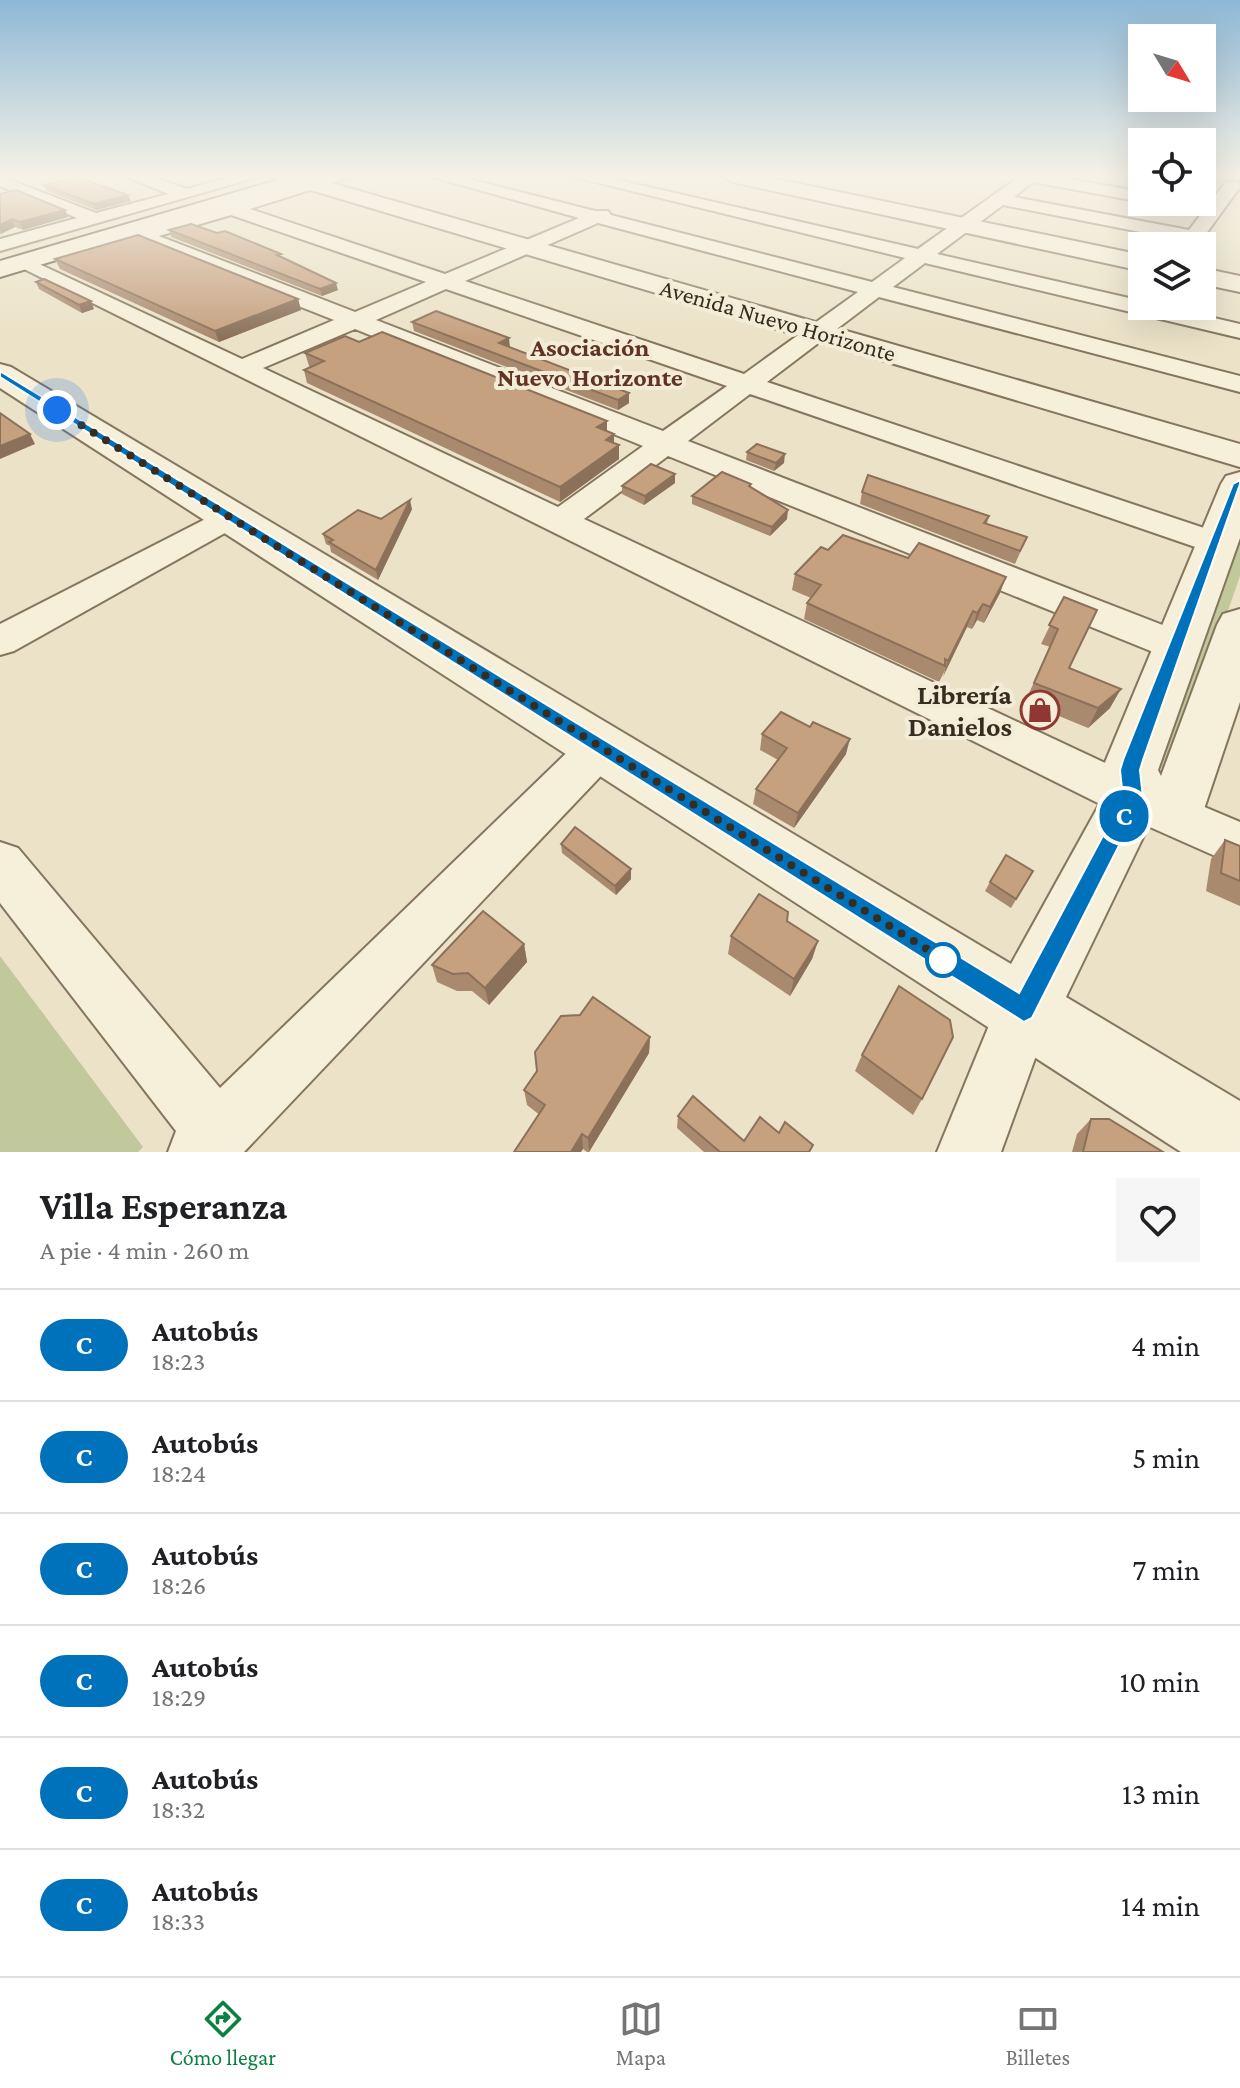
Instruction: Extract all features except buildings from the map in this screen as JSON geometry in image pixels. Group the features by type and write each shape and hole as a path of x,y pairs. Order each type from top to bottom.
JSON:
{"street":[{"path":"6,259 71,230"},
{"path":"6,259 111,230"},
{"path":"6,259 159,230"},
{"path":"293,230 1216,543"},
{"name":"Avenida Nuevo Horizonte","path":"469,230 1240,456"},
{"path":"240,369 567,230"},
{"path":"647,230 1240,384"},
{"path":"810,230 1240,331"},
{"path":"558,522 954,230"},
{"path":"984,230 1128,260"},
{"path":"140,235 1177,646"},
{"path":"6,259 1133,798 1240,845"},
{"path":"1216,279 1240,284"},
{"path":"0,374 1240,1145"},
{"path":"969,1152 1024,1009 1133,798 1130,770 1240,484"},
{"path":"0,641 229,517"},
{"path":"1133,798 1165,800 1183,795 1240,625"},
{"path":"0,864 209,1143 600,748"}],"green space":[{"path":"1240,524 1240,576 1172,772 1153,764"},
{"path":"0,956 143,1147 138,1152 0,1152"}],"bus line":[{"name":"C","path":"0,374 1024,1009 1133,798 1130,770 1133,760 1240,484"}],"place":[{"name":"Librería Danielos","path":"1040,710"}],"district":[{"name":"Asociación Nuevo Horizonte","path":"590,362"}],"route":[{"path":"57,410 946,961 943,960"}]}
